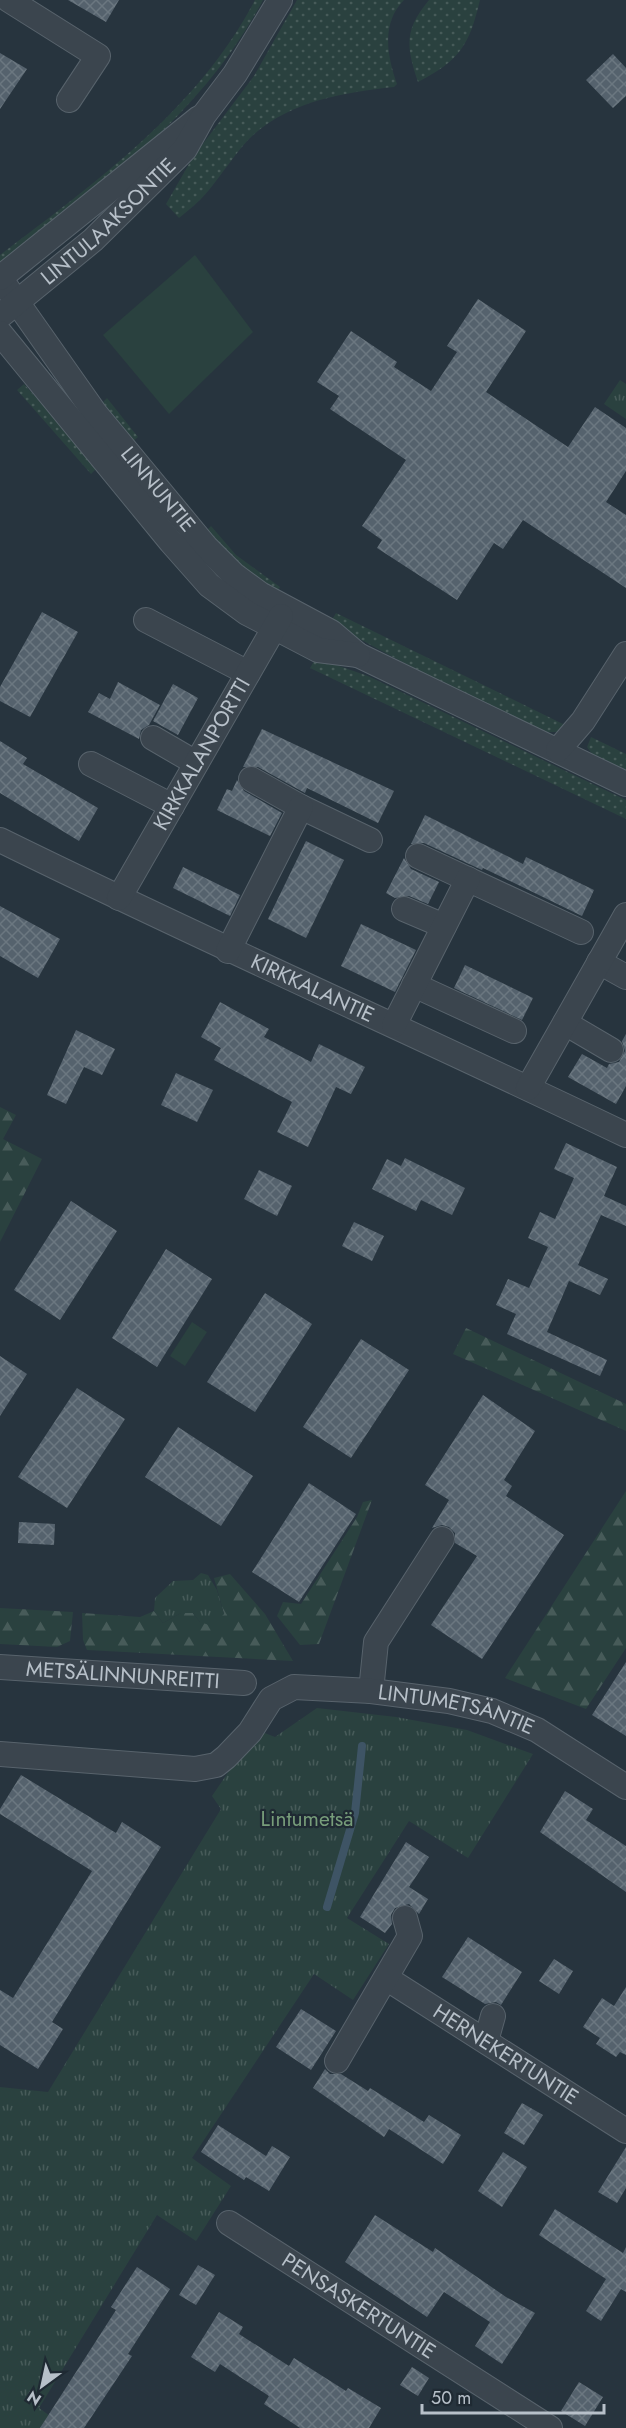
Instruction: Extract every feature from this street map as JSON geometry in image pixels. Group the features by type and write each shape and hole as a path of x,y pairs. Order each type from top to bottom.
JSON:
{"street":[{"path":"9,0 98,56 69,100"},
{"name":"LINTULAAKSONTIE","path":"9,309 131,206 186,149 204,115 235,74 280,0"},
{"name":"LINTULAAKSONTIE","path":"0,278 100,200 174,136 204,115"},
{"name":"LINNUNTIE","path":"0,278 9,309 206,547 279,619"},
{"name":"LINNUNTIE","path":"0,333 208,585 247,613 331,632 358,655 626,784"},
{"name":"KIRKKALANPORTTI","path":"119,898 279,619"},
{"path":"146,620 248,672"},
{"path":"558,750 583,721 626,654"},
{"path":"153,738 196,763"},
{"path":"91,764 172,806"},
{"path":"251,779 301,807 370,840"},
{"path":"228,951 301,807"},
{"name":"KIRKKALANTIE","path":"0,840 228,951 394,1025 626,1135"},
{"path":"418,856 581,932"},
{"path":"394,1025 468,879"},
{"path":"404,909 444,926"},
{"path":"528,1088 626,915"},
{"path":"599,962 626,977"},
{"path":"414,985 514,1031"},
{"path":"565,1023 611,1050"},
{"path":"371,1691 376,1642 442,1539"},
{"name":"METSÄLINNUNREITTI","path":"0,1667 244,1683"},
{"name":"LINTUMETSÄNTIE","path":"0,1754 195,1769 216,1765 238,1746 271,1699 294,1687 371,1691 449,1701 492,1711 537,1730 626,1787"},
{"path":"337,2061 410,1936 405,1917"},
{"name":"HERNEKERTUNTIE","path":"386,1978 626,2131"},
{"path":"486,2041 494,2016"},
{"name":"PENSASKERTUNTIE","path":"229,2223 550,2428"}],"green space":[{"path":"255,0 263,0 238,41 210,79 179,114 110,179 0,269 0,255 108,171 175,109 205,76 232,39"},
{"path":"297,0 404,0 392,19 388,40 397,84 394,87 355,92 298,107 264,126 238,151 206,194 179,218 166,204 193,157 254,76"},
{"path":"429,0 480,0 472,29 461,50 444,66 418,82 411,58 411,30"},
{"path":"195,255 253,332 169,414 103,335"},
{"path":"620,380 626,384 626,419 604,404"},
{"path":"24,384 98,467 91,474 17,390"},
{"path":"107,398 138,437 131,443 101,404"},
{"path":"211,526 236,555 280,587 277,592 249,575 205,532"},
{"path":"336,613 565,725 558,732 544,732 404,663 330,623"},
{"path":"316,658 368,676 626,800 626,819 310,668"},
{"path":"591,737 626,754 626,770 592,754 587,747"},
{"path":"0,1107 16,1115 3,1139 42,1159 0,1242"},
{"path":"192,1322 207,1332 185,1366 170,1356"},
{"path":"466,1328 626,1404 626,1431 453,1354"},
{"path":"626,1491 626,1648 586,1709 505,1678"},
{"path":"372,1500 319,1644 300,1645 277,1616 283,1602 301,1604 357,1517 363,1502"},
{"path":"201,1573 208,1575 217,1590 224,1614 212,1626 200,1622 193,1613 181,1613 163,1623 154,1611 155,1598 173,1581 193,1580"},
{"path":"230,1574 265,1614 293,1661 87,1650 83,1640 82,1613 140,1617 154,1611 163,1623 181,1613 193,1613 200,1622 224,1614 214,1578"},
{"path":"0,1608 73,1612 70,1641 57,1647 0,1644"},
{"name":"Lintumetsä","path":"317,1708 396,1717 467,1730 533,1754 468,1858 409,1821 347,1918 389,1944 353,2000 314,1974 192,2158 231,2186 196,2241 157,2215 39,2408 67,2428 0,2428 0,2087 48,2092 221,1809 212,1796 257,1730 275,1737"}],"building":[{"path":"68,0 119,0 106,22"},
{"path":"0,53 27,69 0,109"},
{"path":"613,54 626,68 626,96 613,108 586,80"},
{"path":"478,299 526,331 486,392 568,447 595,407 626,428 626,471 606,502 626,515 626,588 523,520 503,549 494,543 457,600 377,548 382,540 362,526 406,460 330,409 339,396 317,382 351,331 397,362 394,367 431,391 457,352 447,346"},
{"path":"42,612 78,632 30,717 0,701 0,687"},
{"path":"118,682 160,705 149,725 141,730 139,739 88,712 99,693 110,699"},
{"path":"173,684 198,698 178,735 153,721"},
{"path":"262,729 394,791 378,823 307,788 305,793 258,767 243,767"},
{"path":"0,741 27,758 23,764 98,808 79,841 0,793"},
{"path":"237,780 244,791 282,813 270,836 217,810 227,789 232,791"},
{"path":"425,815 523,864 526,857 594,890 582,916 483,868 482,870 424,843 411,844"},
{"path":"306,841 344,860 306,938 268,919"},
{"path":"404,858 411,869 439,882 428,904 409,896 395,898 386,893"},
{"path":"183,867 240,895 230,916 173,888"},
{"path":"0,906 60,939 38,978 0,956"},
{"path":"361,924 416,950 395,992 341,966"},
{"path":"465,965 533,998 522,1020 454,988"},
{"path":"220,1002 269,1029 264,1037 311,1062 319,1044 365,1067 351,1094 336,1087 308,1147 277,1132 292,1102 214,1060 221,1048 201,1037"},
{"path":"76,1030 115,1049 102,1075 84,1067 66,1104 47,1095"},
{"path":"626,1034 626,1086 616,1104 568,1077 582,1054 607,1068 609,1064 619,1062 625,1051 622,1041"},
{"path":"176,1073 213,1090 197,1122 161,1105"},
{"path":"566,1143 617,1167 604,1196 626,1206 626,1226 601,1215 578,1265 608,1279 600,1295 569,1281 547,1332 607,1360 600,1376 507,1334 516,1314 496,1305 508,1279 529,1288 548,1247 528,1238 540,1212 555,1219 574,1178 554,1169"},
{"path":"405,1158 465,1188 452,1215 421,1200 416,1211 372,1189 387,1159 401,1166"},
{"path":"259,1170 292,1186 277,1216 244,1199"},
{"path":"71,1201 117,1231 60,1320 14,1290"},
{"path":"354,1222 384,1236 372,1261 342,1246"},
{"path":"166,1249 212,1279 157,1367 112,1338"},
{"path":"265,1293 312,1324 255,1412 207,1382"},
{"path":"361,1339 409,1370 351,1458 303,1427"},
{"path":"0,1356 27,1374 0,1416"},
{"path":"77,1388 125,1419 67,1508 18,1477"},
{"path":"483,1395 535,1431 504,1480 512,1486 506,1496 564,1535 482,1659 431,1625 477,1556 455,1543 455,1533 449,1527 442,1525 432,1528 449,1500 425,1485"},
{"path":"178,1427 253,1476 221,1526 145,1477"},
{"path":"309,1483 356,1514 299,1602 252,1572"},
{"path":"19,1522 55,1524 54,1545 18,1543"},
{"path":"626,1662 626,1736 592,1715"},
{"path":"21,1775 116,1833 122,1822 161,1847 52,2022 63,2029 38,2069 0,2045 0,1990 13,1998 92,1871 0,1814 0,1809"},
{"path":"565,1791 593,1809 586,1820 626,1846 626,1892 540,1832"},
{"path":"406,1842 429,1857 409,1887 428,1899 419,1914 409,1904 395,1908 391,1915 392,1924 385,1933 360,1917"},
{"path":"468,1937 522,1972 501,2005 496,2002 485,2004 442,1977"},
{"path":"554,1959 573,1971 559,1994 539,1981"},
{"path":"626,1987 626,2055 620,2052 616,2057 596,2044 600,2038 583,2027 602,1998 614,2006"},
{"path":"301,2009 336,2031 311,2070 276,2047"},
{"path":"325,2069 330,2074 341,2074 368,2091 370,2088 424,2122 429,2115 461,2135 443,2164 389,2129 384,2137 313,2088"},
{"path":"522,2103 543,2115 524,2145 504,2133"},
{"path":"218,2125 266,2156 272,2146 290,2157 269,2191 246,2177 244,2180 201,2152"},
{"path":"626,2147 626,2188 617,2203 598,2192"},
{"path":"503,2152 527,2167 502,2207 478,2191"},
{"path":"555,2209 623,2253 626,2247 626,2292 621,2289 601,2321 586,2311 606,2279 539,2235"},
{"path":"375,2215 433,2252 435,2248 506,2297 535,2313 502,2364 475,2346 490,2322 444,2292 427,2317 345,2262"},
{"path":"198,2265 215,2275 196,2305 179,2295"},
{"path":"137,2267 170,2289 128,2354 132,2356 84,2428 40,2428 116,2310 111,2307"},
{"path":"219,2312 243,2327 239,2334 289,2366 294,2358 346,2391 348,2388 381,2408 369,2428 300,2428 264,2404 269,2396 220,2364 215,2372 191,2357"},
{"path":"412,2367 429,2378 418,2396 400,2385"},
{"path":"579,2382 603,2397 585,2426 561,2411"}],"waterway":[{"path":"327,1907 355,1813 362,1746"}]}
